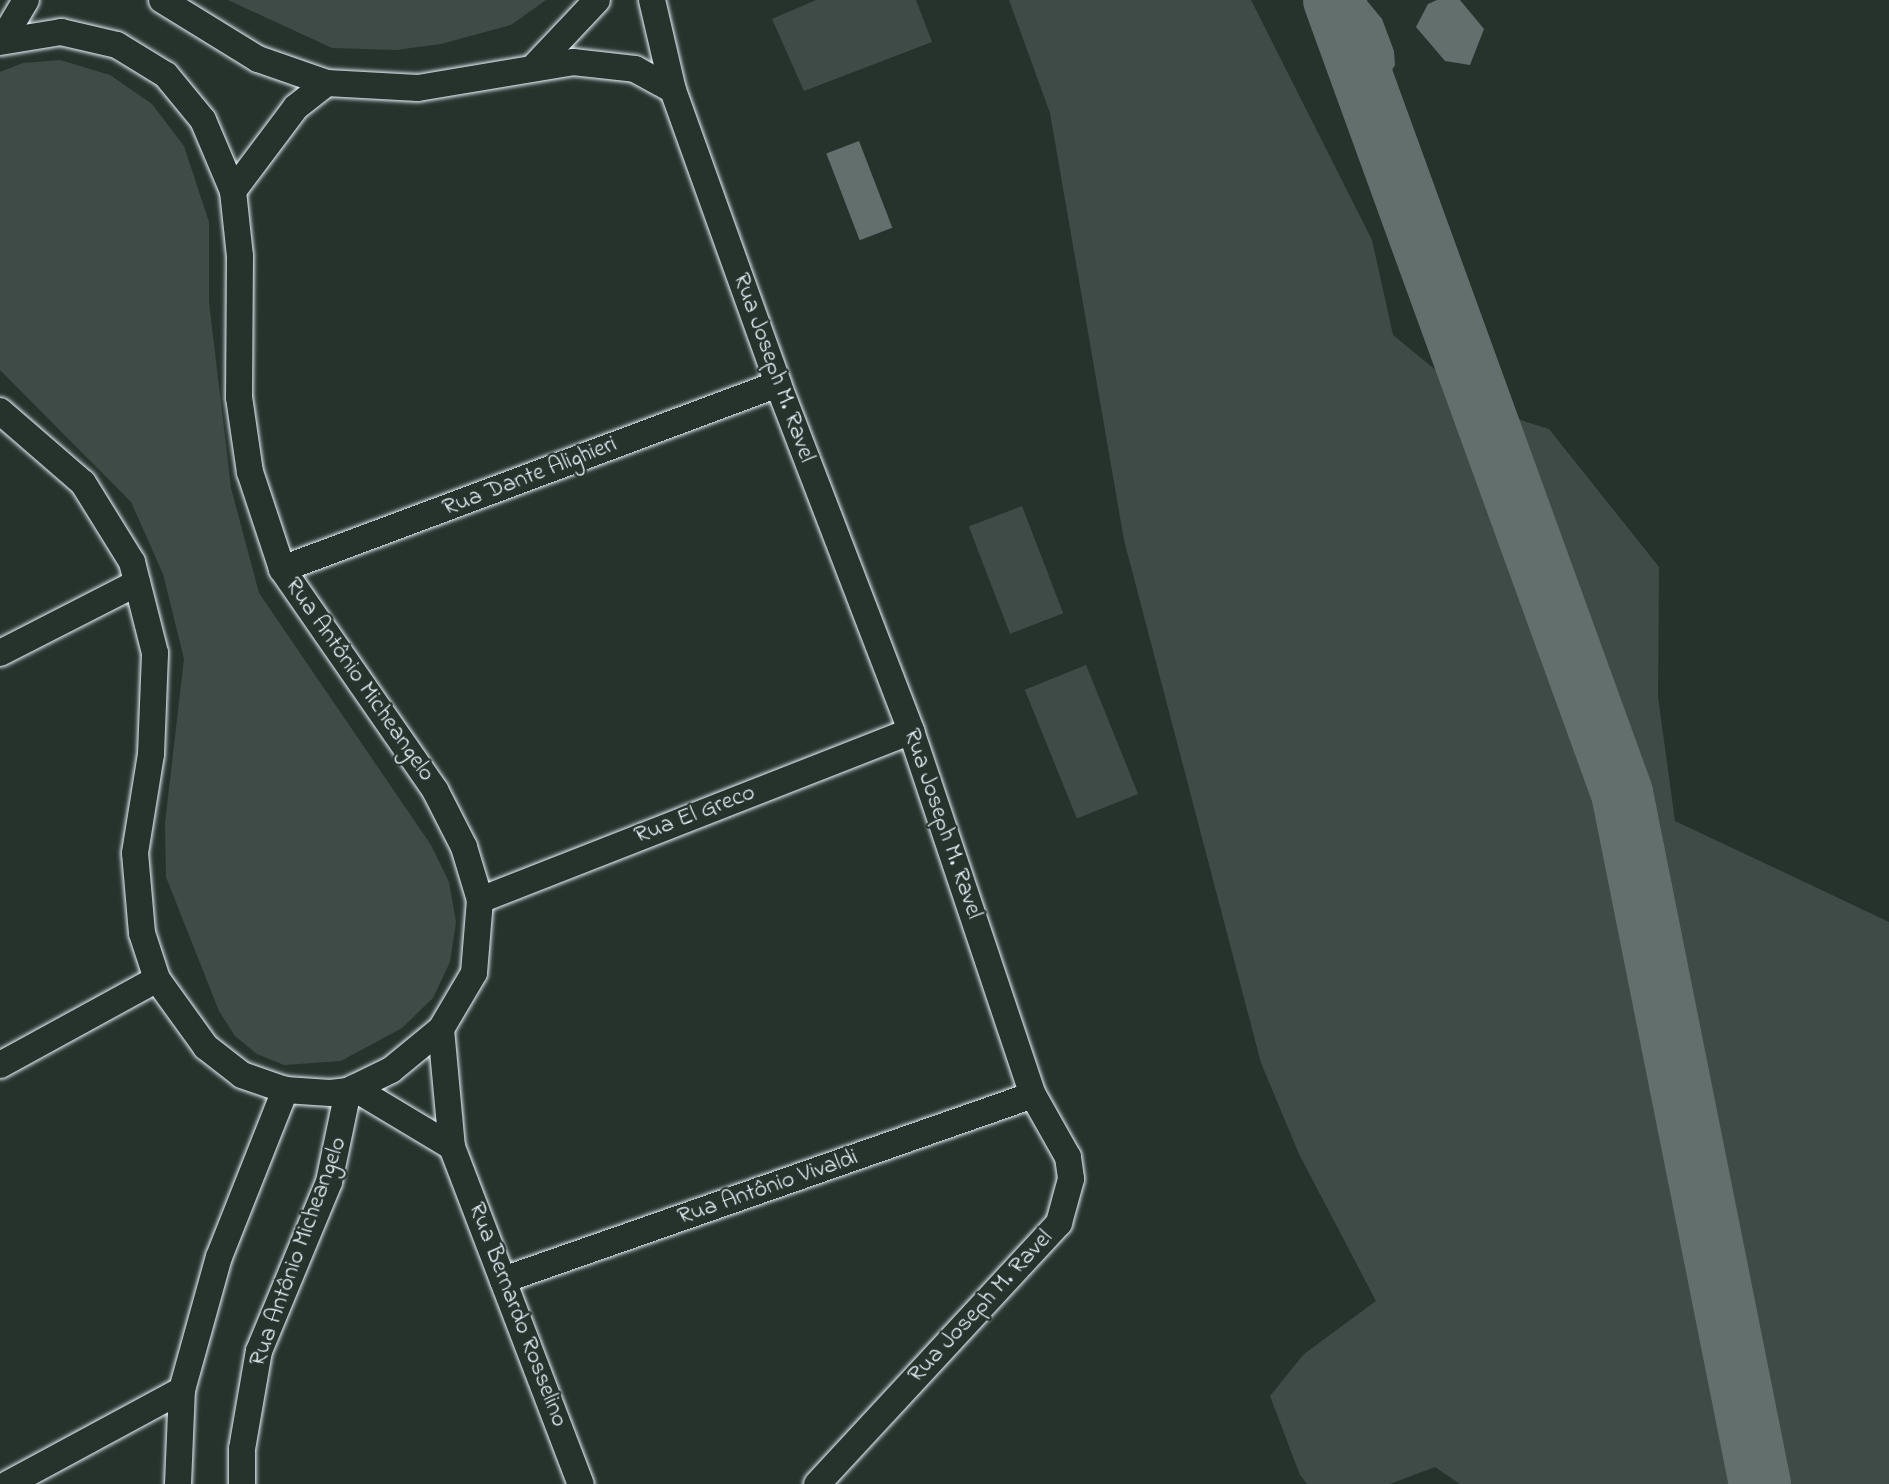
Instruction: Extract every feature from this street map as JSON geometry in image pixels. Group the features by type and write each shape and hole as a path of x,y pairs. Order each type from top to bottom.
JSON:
{"street":[{"name":"Rua Antônio Micheangelo","path":"2,40 26,0"},
{"path":"162,0 258,59 327,83 418,88 573,62 635,69 674,90"},
{"path":"532,68 597,0"},
{"name":"Rua Joseph M. Ravel","path":"652,0 674,90 778,384 911,731 1033,1095 1068,1157 1071,1179 1059,1222 817,1484"},
{"name":"Rua Antônio Micheangelo","path":"0,411 83,483 132,562 138,583 155,653 151,754 135,853 142,933 157,979 206,1047 242,1075 285,1090 351,1089 391,1070 441,1029 474,973 480,900 464,847 435,790 282,569 250,472 240,397 240,256 232,191 203,120 166,75 117,45 61,32 2,40"},
{"path":"232,191 296,107 327,83"},
{"name":"Rua Dante Alighieri","path":"282,569 778,384"},
{"path":"0,652 138,583"},
{"name":"Rua El Greco","path":"480,900 911,731"},
{"path":"0,1065 157,979"},
{"name":"Rua Bernardo Rosselino","path":"441,1029 452,1147 581,1484"},
{"name":"Rua Antônio Micheangelo","path":"242,1484 242,1449 259,1351 329,1182 351,1089"},
{"path":"351,1089 452,1147"},
{"path":"178,1484 182,1390 219,1257 285,1090"},
{"name":"Rua Antônio Vivaldi","path":"503,1280 1033,1095"},
{"path":"8,1484 182,1390"}],"shaded area":[{"path":"228,0 546,0 511,25 441,44 396,50 332,48"},
{"path":"816,0 916,0 932,42 804,91 772,19"},
{"path":"1009,0 1251,0 1372,240 1393,335 1482,408 1549,429 1659,567 1658,697 1675,821 1889,922 1889,1484 1460,1484 1435,1467 1390,1484 1307,1484 1300,1475 1270,1396 1304,1354 1376,1301 1299,1154 1261,1063 1124,540 1050,113"},
{"path":"1437,0 1460,0 1484,29 1470,65 1445,61 1416,27 1428,4"},
{"path":"1368,2 1382,19 1394,51 1395,65 1386,80 1360,70 1346,32"},
{"path":"60,60 110,75 152,104 184,146 209,222 209,302 231,488 259,593 431,845 449,882 456,922 450,962 433,998 402,1028 341,1061 284,1065 257,1054 235,1036 219,1011 166,877 165,823 184,659 163,574 131,502 0,370 0,72 23,63"},
{"path":"859,141 892,228 860,240 826,154"},
{"path":"1022,506 1063,613 1010,634 969,526"},
{"path":"1086,665 1138,794 1077,819 1025,690"}],"waterway":[{"path":"1334,0 1622,793 1760,1484"}]}
